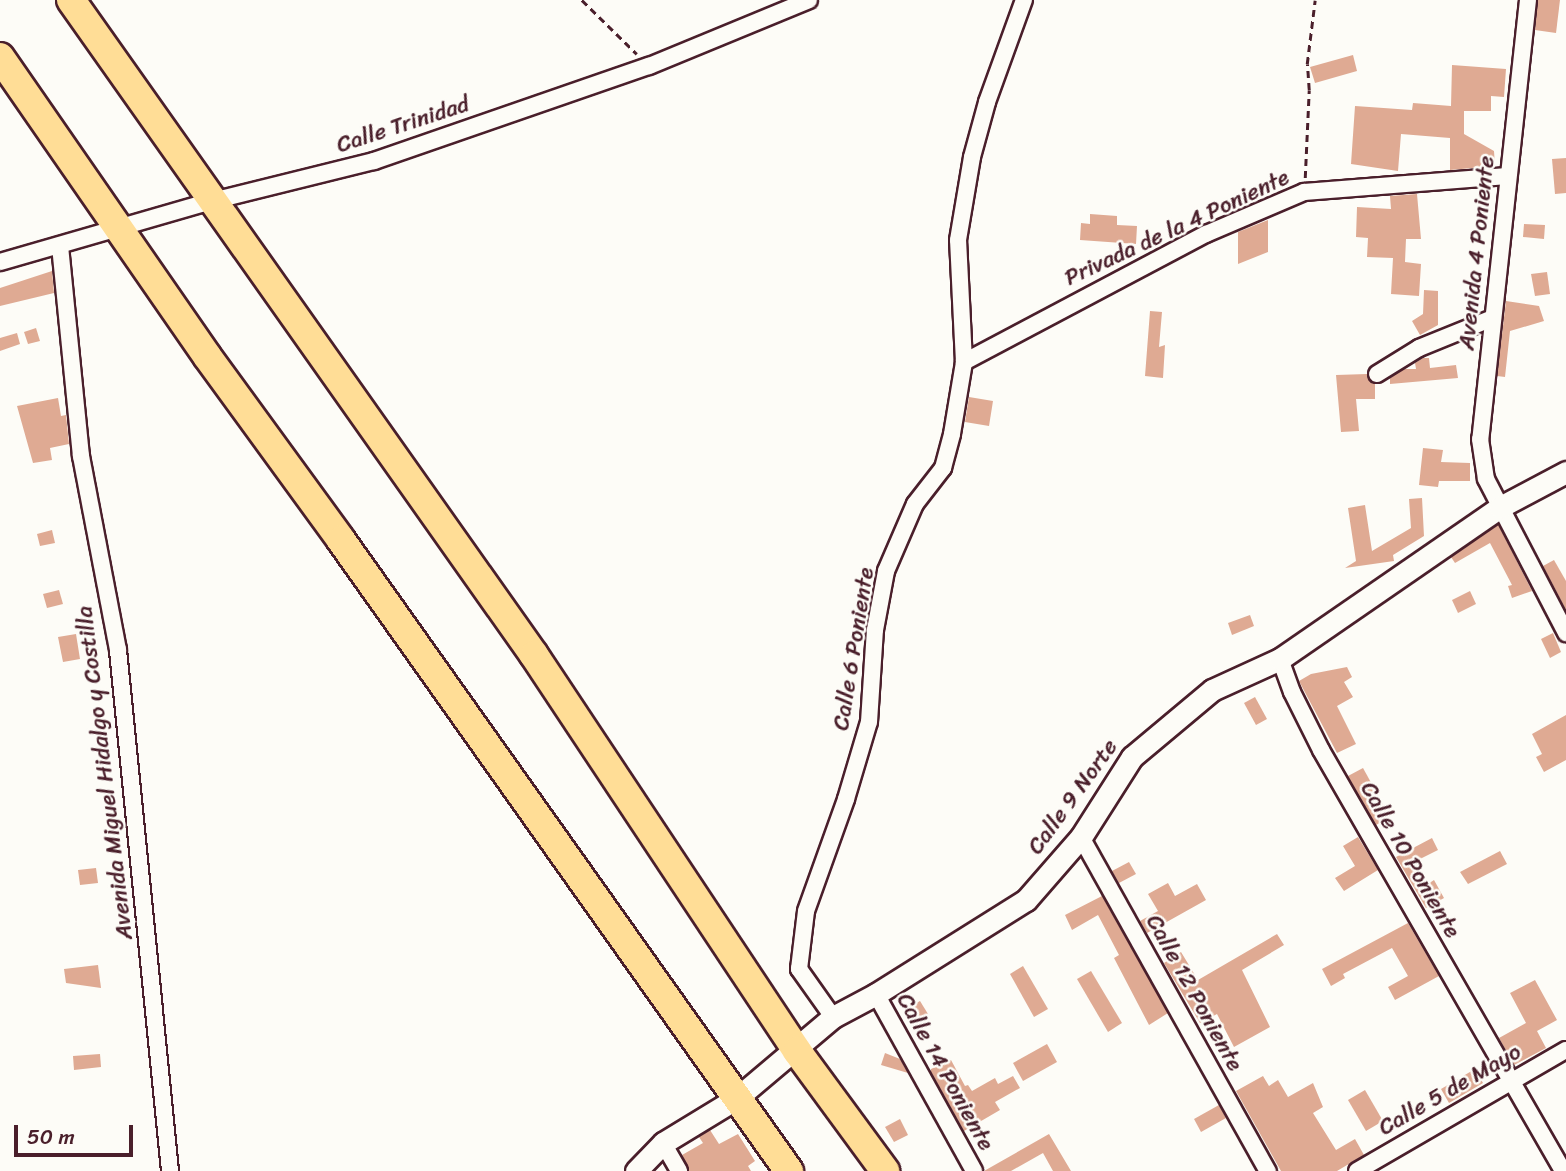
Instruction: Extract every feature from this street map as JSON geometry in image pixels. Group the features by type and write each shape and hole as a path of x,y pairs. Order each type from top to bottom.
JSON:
{"highway":[{"path":"71,0 578,717 797,1051 885,1171"},
{"path":"0,57 117,227 789,1171"}],"street":[{"name":"Calle Trinidad","path":"0,262 212,201 374,161 649,66 809,0"},
{"name":"Calle 6 Poniente","path":"833,1017 799,969 806,911 846,799 869,722 875,630 886,571 915,504 943,468 952,435 964,362 958,240 972,157 987,102 1024,0"},
{"name":"Avenida 4 Poniente","path":"1528,0 1480,439 1486,479 1566,634"},
{"name":"Privada de la 4 Poniente","path":"964,362 1206,234 1304,192 1507,176"},
{"name":"Avenida Miguel Hidalgo y Costilla","path":"60,246 81,456 118,650 170,1171"},
{"path":"1377,374 1419,348 1493,318"},
{"name":"Calle 9 Norte","path":"636,1171 663,1143 737,1098 797,1051 833,1017 876,994 1026,900 1081,836 1132,757 1168,723 1212,690 1280,659 1500,507 1566,472"},
{"name":"Calle 10 Poniente","path":"1280,659 1292,692 1321,750 1563,1171"},
{"name":"Calle 12 Poniente","path":"1081,836 1268,1171"},
{"name":"Calle 14 Poniente","path":"876,994 974,1171"},
{"name":"Calle 5 de Mayo","path":"1357,1171 1509,1080 1566,1050"},
{"path":"663,1143 679,1171"}],"path":[{"path":"582,0 649,66"},
{"path":"1304,192 1309,90 1307,64 1315,0"}],"building":[{"path":"1538,0 1560,0 1556,33 1535,30"},
{"path":"1353,55 1357,71 1315,83 1310,67"},
{"path":"1452,65 1506,69 1504,97 1491,96 1491,111 1464,111 1464,134 1494,151 1495,166 1450,170 1450,138 1401,134 1398,171 1351,164 1355,106 1412,110 1413,103 1451,106"},
{"path":"1566,158 1566,193 1555,194 1552,159"},
{"path":"1417,194 1421,239 1406,239 1405,262 1421,264 1419,296 1391,294 1393,258 1367,257 1368,238 1356,237 1357,207 1391,209 1390,196"},
{"path":"1090,214 1117,216 1117,225 1137,226 1136,244 1080,240 1081,223 1090,224"},
{"path":"1268,220 1268,252 1238,264 1238,232"},
{"path":"1524,224 1545,225 1544,239 1523,237"},
{"path":"52,271 54,293 0,306 0,288"},
{"path":"1547,272 1550,294 1535,296 1531,274"},
{"path":"1424,290 1438,291 1438,325 1420,335 1412,321 1423,314"},
{"path":"1506,301 1539,306 1544,321 1510,331 1505,377 1497,376"},
{"path":"1150,311 1162,312 1159,347 1165,345 1163,378 1145,376"},
{"path":"36,328 40,341 28,344 24,332"},
{"path":"17,333 20,344 0,351 0,338"},
{"path":"1429,358 1430,368 1456,365 1458,378 1390,384 1390,378 1404,369 1416,369 1415,363"},
{"path":"1367,374 1375,384 1375,399 1356,399 1359,431 1341,432 1336,375"},
{"path":"969,397 993,401 989,426 965,422"},
{"path":"58,398 61,416 66,415 69,444 50,448 52,460 33,463 17,406"},
{"path":"1423,448 1443,450 1441,462 1470,463 1470,481 1439,481 1438,487 1419,485"},
{"path":"1422,498 1424,536 1393,555 1394,561 1345,568 1356,561 1348,508 1365,505 1372,551 1411,528 1409,499"},
{"path":"1498,524 1532,591 1512,598 1508,586 1512,585 1490,543 1455,563 1451,557"},
{"path":"52,530 55,543 40,546 37,534"},
{"path":"1554,560 1566,581 1566,610 1543,566"},
{"path":"59,590 63,604 47,608 43,594"},
{"path":"1470,591 1476,604 1458,613 1452,600"},
{"path":"1250,615 1254,626 1232,635 1228,623"},
{"path":"1553,633 1561,652 1550,658 1541,639"},
{"path":"76,634 80,659 63,662 58,637"},
{"path":"1347,667 1352,677 1344,682 1353,697 1337,706 1356,744 1337,753 1299,681 1311,674"},
{"path":"1255,697 1267,719 1256,725 1244,703"},
{"path":"1566,715 1566,760 1544,772 1536,757 1542,754 1532,734"},
{"path":"1363,768 1390,817 1376,825 1348,776"},
{"path":"1358,837 1378,870 1344,891 1335,878 1355,866 1343,846"},
{"path":"1432,838 1438,850 1416,861 1428,884 1434,880 1444,898 1426,908 1396,857"},
{"path":"1500,851 1507,864 1468,884 1460,872"},
{"path":"1129,862 1136,874 1119,883 1112,871"},
{"path":"96,868 98,883 80,885 78,870"},
{"path":"1168,883 1175,896 1197,884 1206,900 1147,933 1140,921 1158,911 1148,894"},
{"path":"1102,896 1168,1013 1149,1025 1114,958 1119,955 1098,915 1072,930 1065,915"},
{"path":"1408,923 1439,976 1395,1000 1388,987 1408,976 1392,948 1343,974 1345,978 1331,986 1322,969"},
{"path":"1277,934 1284,945 1242,970 1270,1027 1234,1047 1217,1014 1200,1023 1164,963 1181,952 1198,980"},
{"path":"98,965 101,988 66,983 64,969"},
{"path":"1023,966 1048,1009 1034,1017 1010,974"},
{"path":"1091,971 1122,1023 1108,1032 1077,979"},
{"path":"1535,980 1557,1020 1537,1031 1546,1048 1514,1065 1499,1038 1526,1023 1510,993"},
{"path":"920,1001 928,1014 913,1022 906,1009"},
{"path":"1047,1044 1057,1062 1023,1081 1013,1063"},
{"path":"885,1053 900,1059 908,1073 881,1065"},
{"path":"100,1054 101,1067 74,1070 73,1056"},
{"path":"951,1060 965,1086 968,1085 972,1091 995,1078 998,1084 1013,1076 1020,1088 995,1102 1000,1110 964,1131 931,1072 931,1069"},
{"path":"1475,1069 1483,1083 1449,1103 1441,1089"},
{"path":"1263,1076 1269,1086 1278,1080 1288,1097 1313,1083 1323,1107 1313,1113 1336,1150 1355,1139 1364,1155 1337,1171 1281,1171 1236,1091"},
{"path":"1365,1090 1383,1121 1366,1131 1348,1100"},
{"path":"1219,1105 1226,1118 1201,1132 1194,1119"},
{"path":"900,1119 908,1135 894,1142 885,1127"},
{"path":"710,1130 719,1144 738,1134 755,1161 748,1166 751,1171 689,1171 682,1155 703,1143 699,1137"},
{"path":"1049,1134 1071,1171 1053,1171 1043,1153 1011,1171 984,1171"}]}
